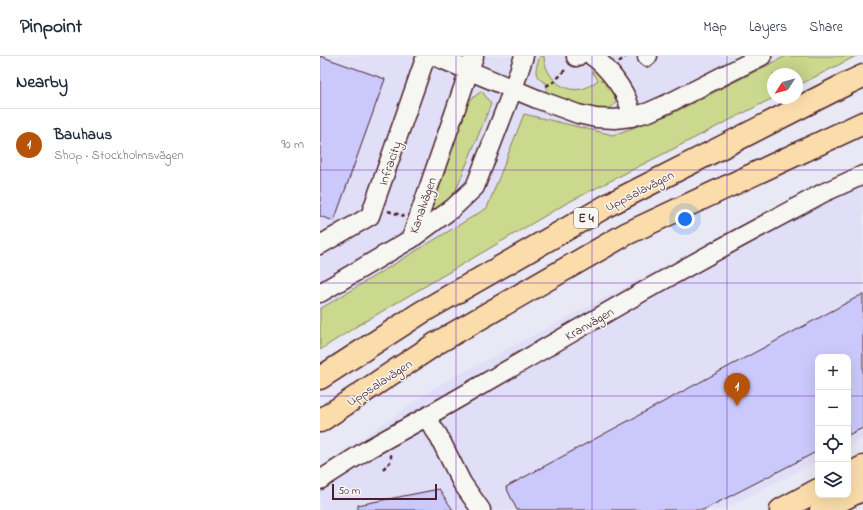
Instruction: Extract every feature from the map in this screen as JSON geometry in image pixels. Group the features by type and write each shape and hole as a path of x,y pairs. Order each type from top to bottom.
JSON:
{"main road":[{"name":"Uppsalavägen","path":"320,378 422,312 603,208 859,78"},
{"name":"Uppsalavägen","path":"320,421 438,343 626,234 863,123"},
{"path":"801,153 863,127"},
{"path":"851,473 863,467"},
{"path":"821,510 863,489"},
{"path":"781,510 815,492"}],"street":[{"name":"Infracity","path":"320,245 370,216 426,56"},
{"path":"434,56 471,63 513,89 578,114 596,118 615,119 631,117 649,112 762,56"},
{"path":"411,239 453,208 475,187 513,89 524,56"},
{"path":"582,56 595,58 609,72 623,91 629,104 631,117"},
{"name":"Kanalvägen","path":"320,293 411,239 471,63"},
{"name":"Kranvägen","path":"320,480 370,448 625,302 823,193 863,175"},
{"path":"426,416 438,435 462,483 481,510"}],"path":[{"path":"542,86 546,86 555,81 582,56"},
{"path":"373,206 404,216"}],"shaded area":[{"path":"320,56 786,56 671,114 613,135 524,114 487,208 320,309"},
{"path":"863,166 863,438 851,444 851,354 815,354 815,463 721,510 320,510 320,468 437,386 659,269"}],"green space":[{"path":"540,56 544,56 545,64 552,77 563,86 570,89 585,88 598,80 592,72 595,68 606,81 617,99 613,106 605,109 584,107 545,93 548,84 539,79 536,73"},
{"path":"786,56 856,56 803,83 803,68 767,68 767,101 567,203 357,326 320,350 320,309 487,208 524,114 613,135 671,114"},
{"path":"482,91 491,104 456,190 444,204 423,218 463,105"}],"building":[{"path":"320,56 385,79 334,221 320,216"},
{"path":"863,294 863,428 851,434 851,354 815,354 815,453 703,510 517,510 506,487"},
{"path":"439,489 453,510 358,510 358,505"}],"place":[{"name":"Bauhaus","path":"737,406"}]}
